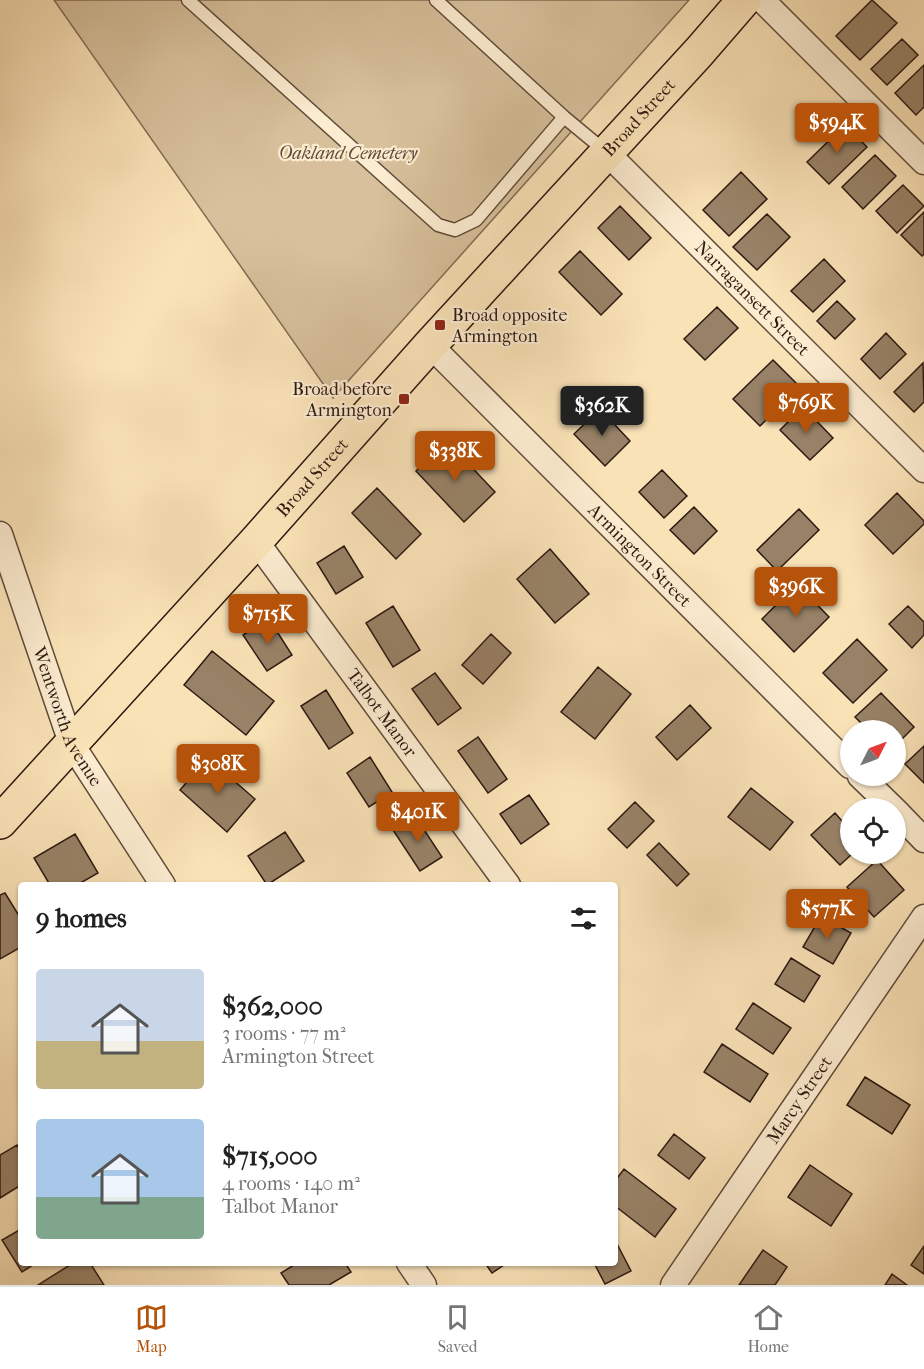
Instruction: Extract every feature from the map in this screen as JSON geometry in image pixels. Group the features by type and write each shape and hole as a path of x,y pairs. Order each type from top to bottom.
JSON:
{"main road":[{"name":"Broad Street","path":"0,822 744,0"}],"street":[{"path":"762,0 924,162"},
{"name":"Narragansett Street","path":"606,152 924,470"},
{"name":"Armington Street","path":"430,345 840,756"},
{"name":"Wentworth Avenue","path":"0,534 71,743 161,882"},
{"name":"Talbot Manor","path":"256,541 506,882"},
{"path":"870,786 882,798"},
{"path":"906,822 924,840"},
{"name":"Marcy Street","path":"673,1285 924,917"},
{"path":"411,1266 424,1285"}],"lane":[{"path":"188,0 438,225 455,230 476,220 564,117"},
{"path":"436,0 564,117 606,152"}],"green space":[{"name":"Oakland Cemetery","path":"54,0 689,0 333,398"}],"building":[{"path":"872,0 897,23 860,60 836,36"},
{"path":"902,39 918,55 887,85 871,69"},
{"path":"924,65 924,107 916,115 895,93"},
{"path":"845,125 867,147 829,184 807,162"},
{"path":"875,155 896,176 863,209 842,187"},
{"path":"741,172 767,199 729,236 703,210"},
{"path":"903,185 924,206 897,233 876,211"},
{"path":"620,206 651,238 629,260 598,228"},
{"path":"924,212 924,254 922,256 901,235"},
{"path":"767,214 790,237 757,270 733,247"},
{"path":"580,251 622,294 601,315 559,272"},
{"path":"824,259 845,281 813,312 791,291"},
{"path":"837,301 855,319 835,339 817,321"},
{"path":"717,307 738,328 705,360 684,339"},
{"path":"886,333 906,354 880,379 861,359"},
{"path":"773,360 800,387 760,426 733,399"},
{"path":"923,363 924,402 914,412 894,392"},
{"path":"803,407 833,438 810,460 780,430"},
{"path":"600,409 630,441 605,466 574,434"},
{"path":"447,441 495,492 464,522 416,471"},
{"path":"662,470 687,496 664,518 639,492"},
{"path":"377,488 421,534 396,559 352,513"},
{"path":"897,493 924,521 924,524 893,554 865,525"},
{"path":"694,507 717,531 694,554 670,530"},
{"path":"799,509 819,530 777,571 757,550"},
{"path":"344,546 363,577 336,594 317,563"},
{"path":"550,549 589,594 555,623 517,579"},
{"path":"797,584 829,617 794,652 762,619"},
{"path":"393,606 420,650 393,667 366,623"},
{"path":"908,606 924,622 924,635 912,648 889,624"},
{"path":"269,619 292,655 267,671 243,635"},
{"path":"491,634 511,653 483,684 462,665"},
{"path":"857,639 887,670 853,703 823,673"},
{"path":"212,651 274,701 246,735 184,685"},
{"path":"598,667 631,694 595,739 561,712"},
{"path":"435,673 461,708 438,725 412,689"},
{"path":"326,690 353,733 329,749 301,706"},
{"path":"881,693 914,727 906,735 906,720 858,720 855,717"},
{"path":"690,705 711,728 677,760 656,737"},
{"path":"478,737 507,779 488,793 458,751"},
{"path":"924,746 924,783 906,765"},
{"path":"370,757 392,792 369,807 347,773"},
{"path":"208,758 255,799 227,832 180,790"},
{"path":"751,788 793,822 770,850 728,817"},
{"path":"529,795 549,824 521,844 500,814"},
{"path":"635,802 654,821 627,848 608,829"},
{"path":"835,813 840,819 841,864 840,865 811,835"},
{"path":"415,816 442,857 420,871 393,830"},
{"path":"285,832 304,861 272,882 265,882 248,856"},
{"path":"75,834 98,873 82,882 48,882 34,858"},
{"path":"659,843 689,874 677,886 647,855"},
{"path":"873,864 881,864 904,890 874,917 847,887"},
{"path":"5,893 18,914 18,949 0,959 0,895"},
{"path":"821,916 851,933 833,964 803,947"},
{"path":"791,958 820,976 804,1002 775,984"},
{"path":"753,1003 791,1028 773,1054 736,1029"},
{"path":"722,1044 768,1074 750,1102 704,1072"},
{"path":"865,1077 910,1105 892,1134 847,1105"},
{"path":"674,1134 705,1158 689,1179 658,1155"},
{"path":"18,1146 18,1187 0,1198 0,1155"},
{"path":"810,1165 852,1194 831,1226 788,1197"},
{"path":"624,1169 676,1209 655,1237 618,1208 618,1177"},
{"path":"18,1231 18,1266 2,1240"},
{"path":"618,1246 631,1271 605,1284 596,1266 618,1266"},
{"path":"924,1246 924,1274 911,1265"},
{"path":"763,1250 787,1267 775,1285 739,1285"},
{"path":"18,1266 31,1266 22,1272"},
{"path":"68,1266 92,1266 104,1285 38,1285"},
{"path":"292,1266 347,1266 351,1272 329,1285 289,1285 281,1273"},
{"path":"487,1266 502,1266 492,1273"},
{"path":"892,1274 907,1285 885,1285"}],"place":[{"name":"Broad opposite Armington","path":"440,325"},
{"name":"Broad before Armington","path":"404,399"}]}
